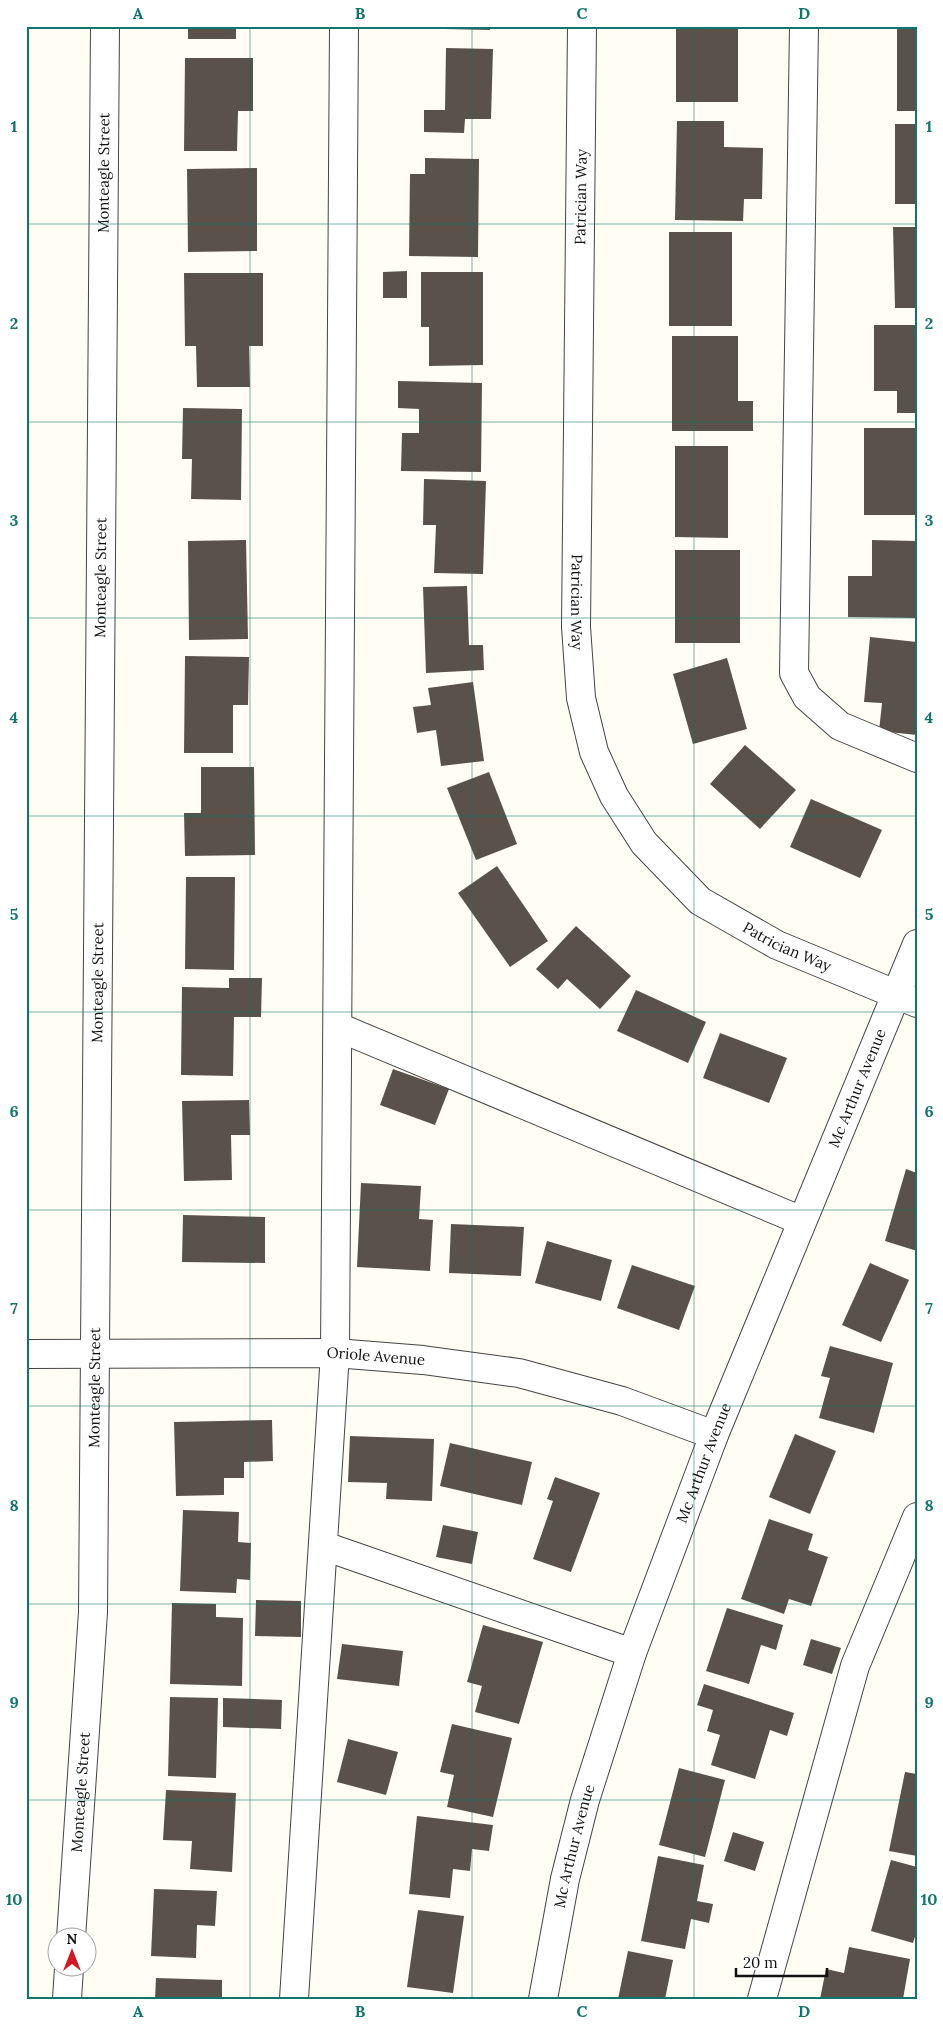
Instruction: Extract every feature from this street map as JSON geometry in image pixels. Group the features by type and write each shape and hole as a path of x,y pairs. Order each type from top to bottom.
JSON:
{"street":[{"name":"Monteagle Street","path":"72,1928 93,1612 97,1352 105,26"},
{"path":"294,1999 336,1353 344,26"},
{"name":"Patrician Way","path":"582,26 576,628 581,698 594,752 614,796 644,843 700,901 777,945 907,999"},
{"path":"804,26 794,673 807,697 840,726 917,758"},
{"name":"Mc Arthur Avenue","path":"543,1999 565,1879 585,1800 632,1653 714,1435 802,1221 907,999 917,944"},
{"path":"338,1027 802,1221"},
{"name":"Oriole Avenue","path":"26,1354 97,1352 336,1353 423,1360 519,1373 622,1401 714,1435"},
{"path":"762,1999 855,1666 917,1517"},
{"path":"324,1546 632,1653"},
{"path":"66,1999 68,1978"}],"building":[{"path":"188,26 236,26 236,39 188,39"},
{"path":"446,26 490,26 490,30 445,29"},
{"path":"676,26 738,26 738,102 676,102"},
{"path":"897,26 917,26 917,111 897,111"},
{"path":"446,48 493,49 491,119 465,119 464,133 424,132 424,110 445,110"},
{"path":"185,58 253,58 253,111 238,111 237,151 184,151"},
{"path":"677,121 724,121 724,147 763,148 762,199 744,199 743,221 675,220"},
{"path":"895,124 917,124 917,204 895,204"},
{"path":"425,158 479,159 478,257 409,256 410,174 425,174"},
{"path":"257,168 257,251 188,252 187,169"},
{"path":"893,227 917,227 917,308 895,308"},
{"path":"669,232 732,232 732,326 669,326"},
{"path":"407,271 407,298 383,298 383,272"},
{"path":"421,272 483,272 483,365 429,366 429,327 421,327"},
{"path":"184,273 263,273 263,346 249,346 250,387 197,387 196,346 185,346"},
{"path":"874,325 917,325 917,413 897,413 897,391 874,391"},
{"path":"672,336 738,336 738,401 753,401 753,431 672,431"},
{"path":"398,381 482,383 481,472 401,471 402,433 419,433 419,409 398,408"},
{"path":"183,408 242,409 241,500 191,499 192,459 182,459"},
{"path":"864,428 917,428 917,515 864,515"},
{"path":"675,446 728,446 728,538 675,537"},
{"path":"424,479 486,481 483,574 434,573 436,525 423,525"},
{"path":"246,540 248,639 189,640 188,541"},
{"path":"872,540 917,541 917,618 848,617 848,576 872,576"},
{"path":"675,550 740,550 740,643 675,643"},
{"path":"467,586 469,645 483,645 484,670 426,673 423,587"},
{"path":"870,637 917,642 917,735 879,731 882,703 864,702"},
{"path":"185,656 249,657 248,705 233,705 233,753 184,753"},
{"path":"727,658 747,729 693,744 673,674"},
{"path":"473,682 484,761 441,766 436,730 417,733 413,707 431,705 428,688"},
{"path":"745,745 796,790 760,829 710,784"},
{"path":"201,767 254,767 255,855 185,856 184,813 201,813"},
{"path":"489,772 517,844 476,860 447,788"},
{"path":"811,799 882,830 860,878 790,847"},
{"path":"497,866 548,941 510,967 458,893"},
{"path":"186,877 235,877 234,970 185,969"},
{"path":"576,926 631,976 600,1009 567,979 558,989 536,969"},
{"path":"229,978 262,978 261,1017 234,1017 233,1076 181,1075 182,987 229,988"},
{"path":"636,990 706,1022 688,1063 617,1031"},
{"path":"720,1033 787,1058 769,1103 703,1078"},
{"path":"393,1069 449,1089 435,1125 380,1105"},
{"path":"249,1100 250,1135 231,1135 232,1180 184,1181 182,1101"},
{"path":"906,1169 917,1173 917,1251 885,1241"},
{"path":"361,1183 421,1186 419,1219 433,1220 430,1271 357,1267"},
{"path":"183,1215 265,1217 265,1263 182,1262"},
{"path":"451,1224 524,1227 521,1276 449,1273"},
{"path":"547,1241 612,1260 601,1301 535,1283"},
{"path":"870,1263 909,1280 881,1342 842,1325"},
{"path":"632,1265 695,1286 679,1330 617,1308"},
{"path":"830,1346 893,1363 874,1433 819,1418 830,1378 821,1376"},
{"path":"272,1420 273,1461 244,1462 244,1478 224,1478 224,1495 176,1496 174,1422"},
{"path":"795,1434 836,1451 810,1514 769,1497"},
{"path":"350,1436 434,1439 432,1501 386,1499 387,1483 348,1482"},
{"path":"450,1443 532,1462 522,1505 440,1486"},
{"path":"555,1477 600,1493 571,1572 533,1559 553,1501 547,1499"},
{"path":"183,1510 239,1512 238,1542 251,1543 250,1580 237,1579 236,1593 180,1591"},
{"path":"769,1519 813,1534 808,1550 828,1557 811,1606 789,1599 784,1614 741,1599"},
{"path":"443,1525 478,1532 472,1564 436,1557"},
{"path":"256,1600 301,1601 301,1637 255,1636"},
{"path":"172,1603 216,1604 216,1617 243,1618 242,1686 170,1684"},
{"path":"727,1608 783,1625 776,1650 761,1645 749,1684 706,1671"},
{"path":"483,1625 543,1642 519,1724 475,1712 482,1686 467,1682"},
{"path":"811,1639 841,1648 832,1674 803,1665"},
{"path":"342,1644 403,1651 399,1686 337,1679"},
{"path":"704,1684 794,1713 787,1736 770,1730 755,1779 711,1765 720,1735 707,1731 713,1710 697,1705"},
{"path":"170,1697 218,1698 216,1778 168,1776"},
{"path":"223,1698 282,1700 281,1729 223,1727"},
{"path":"452,1724 512,1738 493,1817 447,1807 454,1775 440,1772"},
{"path":"348,1739 398,1752 386,1795 337,1782"},
{"path":"679,1768 725,1780 705,1857 659,1845"},
{"path":"905,1772 917,1774 917,1856 889,1851"},
{"path":"166,1790 236,1793 232,1872 190,1869 192,1841 163,1840"},
{"path":"417,1816 493,1825 489,1851 472,1849 470,1871 453,1869 450,1898 409,1894"},
{"path":"733,1832 764,1842 755,1871 724,1861"},
{"path":"658,1856 704,1865 697,1901 713,1904 709,1923 691,1919 685,1949 641,1941"},
{"path":"891,1860 917,1867 917,1930 913,1943 871,1931"},
{"path":"154,1889 217,1891 215,1926 197,1925 196,1958 151,1956"},
{"path":"418,1910 464,1916 453,1993 407,1987"},
{"path":"849,1947 910,1959 903,1999 820,1999 826,1969 844,1973"},
{"path":"628,1951 673,1960 665,1999 618,1999"},
{"path":"156,1978 222,1980 222,1999 155,1999"}]}
